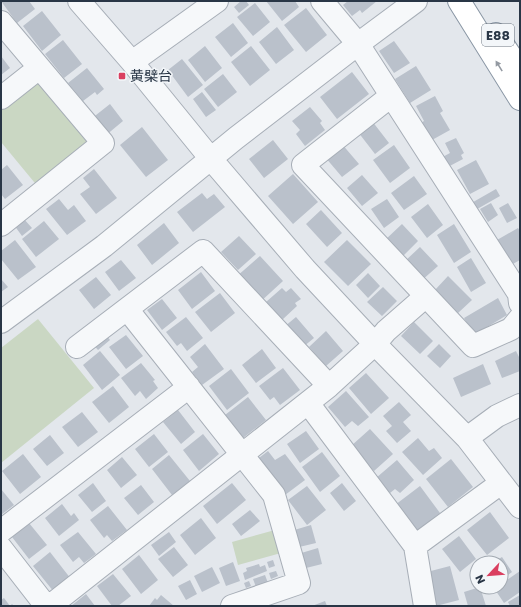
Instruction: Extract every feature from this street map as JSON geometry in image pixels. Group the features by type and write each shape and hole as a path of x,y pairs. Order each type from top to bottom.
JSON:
{"highway":[{"path":"459,1 520,99"},
{"name":"E88","path":"476,1 520,70"}],"street":[{"path":"80,1 211,159 305,269 375,344 467,438 512,491 415,546"},
{"path":"132,62 217,1"},
{"path":"322,1 358,44 519,294 520,303"},
{"path":"1,322 104,246 236,138 413,3"},
{"path":"1,22 103,143 1,225"},
{"path":"1,98 39,68"},
{"path":"391,96 303,165 473,346 512,329 520,318"},
{"path":"77,346 203,251 329,386"},
{"path":"50,606 329,386 375,344 386,331 426,296"},
{"path":"126,309 243,454 274,495 299,583 232,606"},
{"path":"1,531 189,387"},
{"path":"308,403 415,546 425,606"},
{"path":"467,438 497,416 520,405"},
{"path":"1,548 46,606"}],"green space":[{"path":"36,77 95,145 39,188 1,142 1,104"},
{"path":"38,319 94,388 1,463 1,348"},
{"path":"275,530 281,553 238,565 232,542"}],"building":[{"path":"1,1 29,1 35,9 17,23"},
{"path":"241,1 246,1 249,5 239,13 234,7"},
{"path":"266,1 295,1 299,7 282,21"},
{"path":"348,1 377,1 362,13 360,10 352,16 343,5"},
{"path":"255,3 270,22 253,36 237,17"},
{"path":"306,8 327,35 306,52 284,25"},
{"path":"42,11 61,35 42,51 23,26"},
{"path":"233,23 248,43 231,57 215,37"},
{"path":"277,27 294,50 276,64 259,42"},
{"path":"63,40 82,64 64,78 45,54"},
{"path":"394,41 410,63 394,73 379,51"},
{"path":"205,46 222,68 205,82 188,60"},
{"path":"251,46 270,70 250,86 231,62"},
{"path":"1,56 10,68 1,75"},
{"path":"182,59 203,85 188,97 168,70"},
{"path":"416,66 431,90 410,103 395,79"},
{"path":"87,68 104,89 97,95 95,92 83,101 68,83"},
{"path":"352,72 369,94 337,119 320,97"},
{"path":"223,74 237,92 218,107 204,89"},
{"path":"202,92 216,110 206,117 193,99"},
{"path":"435,96 443,111 440,113 450,130 432,140 421,123 424,121 416,106"},
{"path":"110,104 123,121 105,136 91,119"},
{"path":"310,107 322,121 320,123 325,130 305,146 296,134 300,130 292,121"},
{"path":"372,121 389,143 375,154 358,132"},
{"path":"142,127 168,160 146,177 120,145"},
{"path":"456,138 464,153 461,155 463,159 444,169 439,159 450,153 445,143"},
{"path":"273,140 288,159 264,178 249,159"},
{"path":"341,143 359,164 342,177 325,157"},
{"path":"394,145 410,168 390,183 373,160"},
{"path":"476,160 489,184 470,194 457,170"},
{"path":"7,165 23,185 5,199 1,194 1,170"},
{"path":"94,169 117,198 96,214 80,194 90,187 83,178"},
{"path":"293,174 318,202 293,224 268,196"},
{"path":"362,175 378,193 362,206 347,188"},
{"path":"414,176 427,194 404,210 391,193"},
{"path":"496,189 500,196 472,212 468,205"},
{"path":"202,193 207,199 214,194 225,207 193,232 177,212"},
{"path":"59,199 68,210 74,205 86,221 67,235 46,209"},
{"path":"387,199 399,217 384,228 371,209"},
{"path":"491,203 498,215 488,222 480,209"},
{"path":"508,203 517,218 507,223 499,208"},
{"path":"428,204 443,225 427,238 411,217"},
{"path":"321,210 342,233 327,247 306,224"},
{"path":"23,218 32,228 22,236 14,225"},
{"path":"44,221 59,239 36,257 22,239"},
{"path":"164,223 179,243 152,265 137,245"},
{"path":"402,224 418,241 400,259 384,241"},
{"path":"454,224 471,252 454,263 437,235"},
{"path":"518,228 520,231 520,260 511,265 497,240"},
{"path":"239,236 256,254 238,270 221,252"},
{"path":"15,240 36,267 18,280 1,259 1,251"},
{"path":"347,240 371,264 348,286 324,262"},
{"path":"420,247 438,266 421,281 404,262"},
{"path":"260,256 283,281 259,303 236,277"},
{"path":"471,258 486,283 471,292 457,267"},
{"path":"121,260 136,278 119,291 105,272"},
{"path":"201,272 215,291 192,309 178,290"},
{"path":"368,273 380,286 368,298 356,285"},
{"path":"448,276 472,300 458,313 435,290"},
{"path":"96,277 111,295 94,309 79,290"},
{"path":"1,279 8,287 1,292"},
{"path":"383,287 397,301 382,316 367,302"},
{"path":"282,288 286,292 291,288 301,299 295,303 297,306 282,320 266,302"},
{"path":"220,293 235,313 211,332 195,312"},
{"path":"498,298 507,315 474,335 464,318"},
{"path":"162,299 177,318 162,330 147,310"},
{"path":"186,317 203,338 187,351 181,343 177,346 166,332"},
{"path":"296,317 314,338 303,347 284,327"},
{"path":"414,322 433,341 420,354 401,336"},
{"path":"326,331 343,351 326,366 309,347"},
{"path":"104,332 110,340 98,350 91,342"},
{"path":"126,335 143,356 126,369 109,347"},
{"path":"205,344 224,369 202,385 192,372 198,367 190,357"},
{"path":"439,344 451,356 440,368 427,356"},
{"path":"262,349 276,368 256,383 242,365"},
{"path":"100,351 120,375 102,390 83,365"},
{"path":"516,351 520,359 520,371 502,378 495,361"},
{"path":"141,363 155,380 153,381 158,388 146,399 140,391 135,396 121,378"},
{"path":"483,364 491,384 461,397 453,378"},
{"path":"283,368 300,390 280,405 274,397 270,400 259,386"},
{"path":"231,369 249,393 227,410 209,386"},
{"path":"366,373 389,398 371,414 349,388"},
{"path":"113,386 129,407 109,423 92,402"},
{"path":"346,391 369,417 358,426 352,421 345,427 328,407"},
{"path":"248,397 266,420 243,438 225,415"},
{"path":"399,402 411,415 403,422 411,431 397,443 386,431 392,426 383,416"},
{"path":"178,410 195,432 181,444 163,422"},
{"path":"82,412 98,432 78,447 62,427"},
{"path":"370,429 393,454 374,471 351,446"},
{"path":"306,431 319,449 300,463 287,444"},
{"path":"154,434 168,452 149,467 135,449"},
{"path":"203,434 219,454 199,471 183,450"},
{"path":"50,435 64,453 47,466 33,449"},
{"path":"418,438 429,451 434,448 442,458 423,475 402,452"},
{"path":"268,451 275,460 285,454 305,480 285,495 255,461"},
{"path":"322,452 340,476 320,492 302,467"},
{"path":"23,454 41,477 20,494 2,471"},
{"path":"169,455 190,481 172,495 152,469"},
{"path":"122,457 137,475 121,488 107,470"},
{"path":"451,459 473,487 448,507 426,479"},
{"path":"397,460 414,480 400,493 395,489 390,493 376,478"},
{"path":"93,483 106,501 92,512 78,495"},
{"path":"232,483 246,500 217,524 203,506"},
{"path":"342,483 356,501 344,511 330,493"},
{"path":"141,485 154,502 138,515 124,498"},
{"path":"307,486 326,510 307,525 288,500"},
{"path":"420,486 440,513 416,532 395,505"},
{"path":"1,489 14,505 1,515"},
{"path":"62,504 71,516 74,513 79,520 59,536 45,518"},
{"path":"108,506 127,530 112,541 107,535 104,538 90,520"},
{"path":"250,510 260,521 241,536 232,524"},
{"path":"490,512 509,538 487,555 467,530"},
{"path":"201,518 216,538 195,555 180,535"},
{"path":"29,523 47,545 29,559 12,537"},
{"path":"311,525 316,543 295,548 291,531"},
{"path":"78,532 96,554 84,563 79,557 73,562 60,545"},
{"path":"169,532 176,542 159,556 151,545"},
{"path":"459,536 473,555 469,555 469,565 460,572 442,549"},
{"path":"174,547 188,565 173,577 158,559"},
{"path":"318,548 322,564 302,569 298,554"},
{"path":"50,552 71,579 54,592 33,566"},
{"path":"139,555 158,580 141,594 122,569"},
{"path":"273,560 275,566 269,568 267,562"},
{"path":"233,562 240,581 226,586 219,568"},
{"path":"259,564 260,567 265,565 267,571 245,580 243,573 247,571 246,568"},
{"path":"450,566 459,600 436,606 427,572"},
{"path":"212,567 220,583 202,592 194,576"},
{"path":"509,568 512,572 509,574"},
{"path":"276,571 278,576 271,579 269,573"},
{"path":"520,571 520,592 504,603 499,595 509,595 509,579"},
{"path":"113,574 131,596 118,606 112,606 97,586"},
{"path":"265,575 268,583 256,587 253,579"},
{"path":"190,580 197,594 186,600 178,586"},
{"path":"249,581 251,586 246,588 244,583"},
{"path":"469,590 469,595 483,595 486,606 468,606 464,592"},
{"path":"86,594 95,606 71,606"},
{"path":"161,595 174,606 149,606 155,598 157,600"},
{"path":"520,595 520,606 510,606 508,602"},
{"path":"4,598 10,606 1,606 1,600"},
{"path":"325,601 327,606 312,606"}],"place":[{"name":"黄檗台","path":"122,76"}]}
